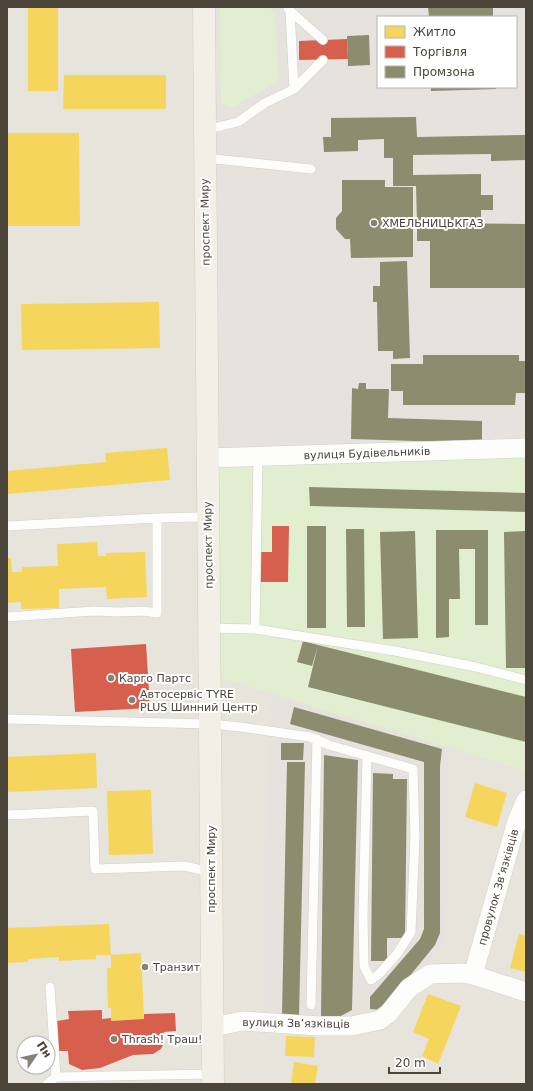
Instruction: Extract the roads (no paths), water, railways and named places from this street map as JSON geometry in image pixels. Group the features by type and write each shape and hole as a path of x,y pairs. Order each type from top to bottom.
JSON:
{"main road":[{"name":"проспект Миру","path":"204,7 213,1079"}],"street":[{"name":"вулиця Будівельників","path":"208,458 526,448"},
{"name":"провулок Звʼязківців","path":"473,975 517,821 526,800"},
{"name":"вулиця Звʼязківців","path":"212,1027 243,1020 319,1026 352,1026 380,1020 389,1013 409,988 430,974 463,973 526,992"}],"lane":[{"path":"288,9 294,89"},
{"path":"288,9 323,40"},
{"path":"205,130 238,122 265,103 294,89 323,60"},
{"path":"205,158 311,169"},
{"path":"255,630 258,456"},
{"path":"7,526 157,518 197,517 208,520"},
{"path":"7,617 94,611 144,611 157,613 157,518"},
{"path":"209,628 239,628 395,651 476,667 526,680"},
{"path":"7,719 210,724 264,730 310,737 328,745 414,769 416,837 411,932 397,954 379,974 371,980 364,966 363,918 367,756"},
{"path":"311,1004 317,739"},
{"path":"7,815 93,811 95,869 184,866 211,872"},
{"path":"50,987 56,1077"},
{"path":"47,1084 56,1077 213,1079"}],"place":[{"name":"ХМЕЛЬНИЦЬКГАЗ","path":"374,223"},
{"name":"Карго Партс","path":"111,678"},
{"name":"Автосервіс TYRE PLUS Шинний Центр","path":"132,700"},
{"name":"Транзит","path":"145,967"},
{"name":"Thrash! Траш!","path":"114,1039"}]}
